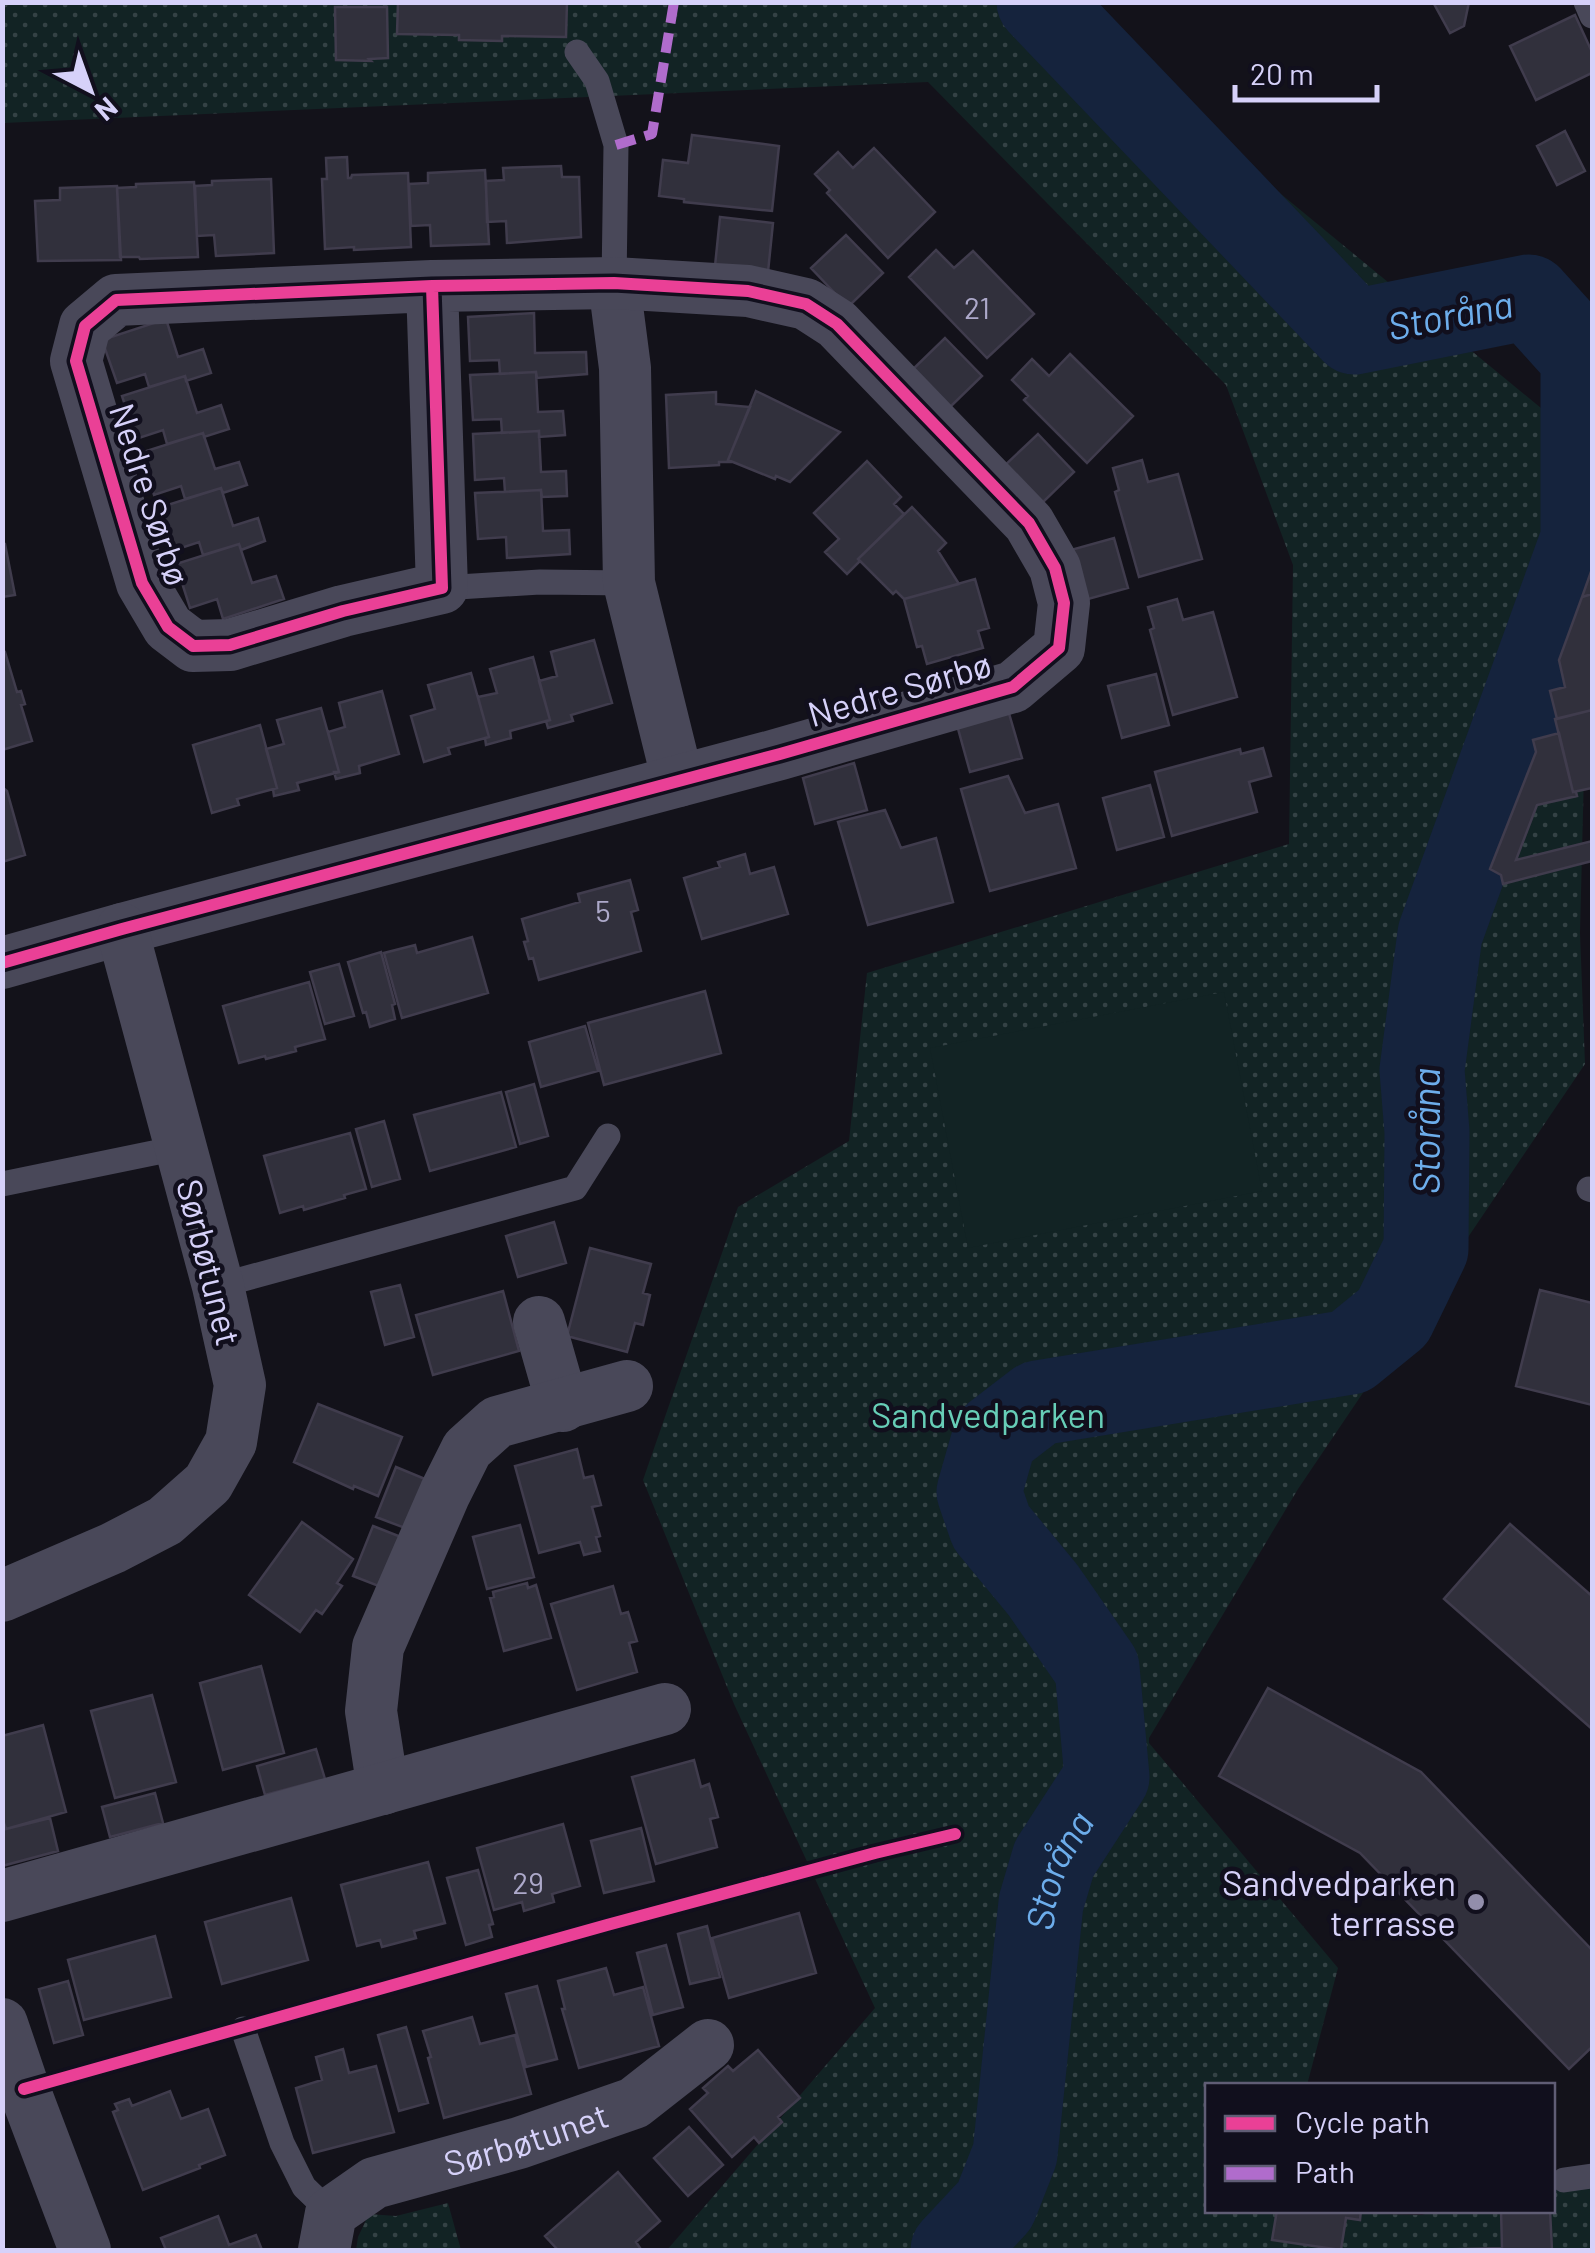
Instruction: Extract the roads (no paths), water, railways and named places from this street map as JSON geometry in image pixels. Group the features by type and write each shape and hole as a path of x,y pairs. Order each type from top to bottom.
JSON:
{"street":[{"name":"Nedre Sørbø","path":"122,929 1013,687 1058,648 1064,603 1055,568 1029,523 837,324 806,304 748,290 614,283 432,286 116,300 86,326 76,361 142,584 168,627 193,646 230,645 343,610 442,588"},
{"path":"614,283 625,368 629,583 678,781"},
{"path":"432,286 442,588"},
{"path":"2,964 122,929"},
{"name":"Sørbøtunet","path":"2,1596 165,1521 208,1483 231,1442 240,1385 218,1286 122,929"},
{"path":"538,1322 563,1406"},
{"path":"383,1790 370,1710 378,1647 467,1448 497,1422 627,1386"},
{"path":"2,1896 665,1709"},
{"path":"2,2024 85,2250"},
{"name":"Sørbøtunet","path":"328,2232 374,2183 519,2143 634,2104 708,2045"}],"lane":[{"path":"1586,2 1592,16"},
{"path":"577,52 597,81 616,145 614,283"},
{"path":"442,588 540,582 629,583"},
{"path":"218,1286 574,1188 608,1136"},
{"path":"2,1184 179,1145"},
{"name":"Sørbøtunet","path":"243,2029 289,2158 328,2232"},
{"path":"1564,2180 1592,2176"}],"waterway":[{"name":"Storåna","path":"953,2250 995,2205 1015,2154 1041,1903 1054,1859 1107,1777 1097,1668 1043,1590 991,1527 979,1492 995,1436 1038,1403 1350,1352 1393,1317 1426,1249 1427,1132 1422,1070 1440,934 1583,539 1583,357 1529,297 1354,332 1039,2"}],"place":[{"name":"Sandvedparken terrasse","path":"1476,1902"}],"park label":[{"name":"Sandvedparken","path":"988,1414"}]}
